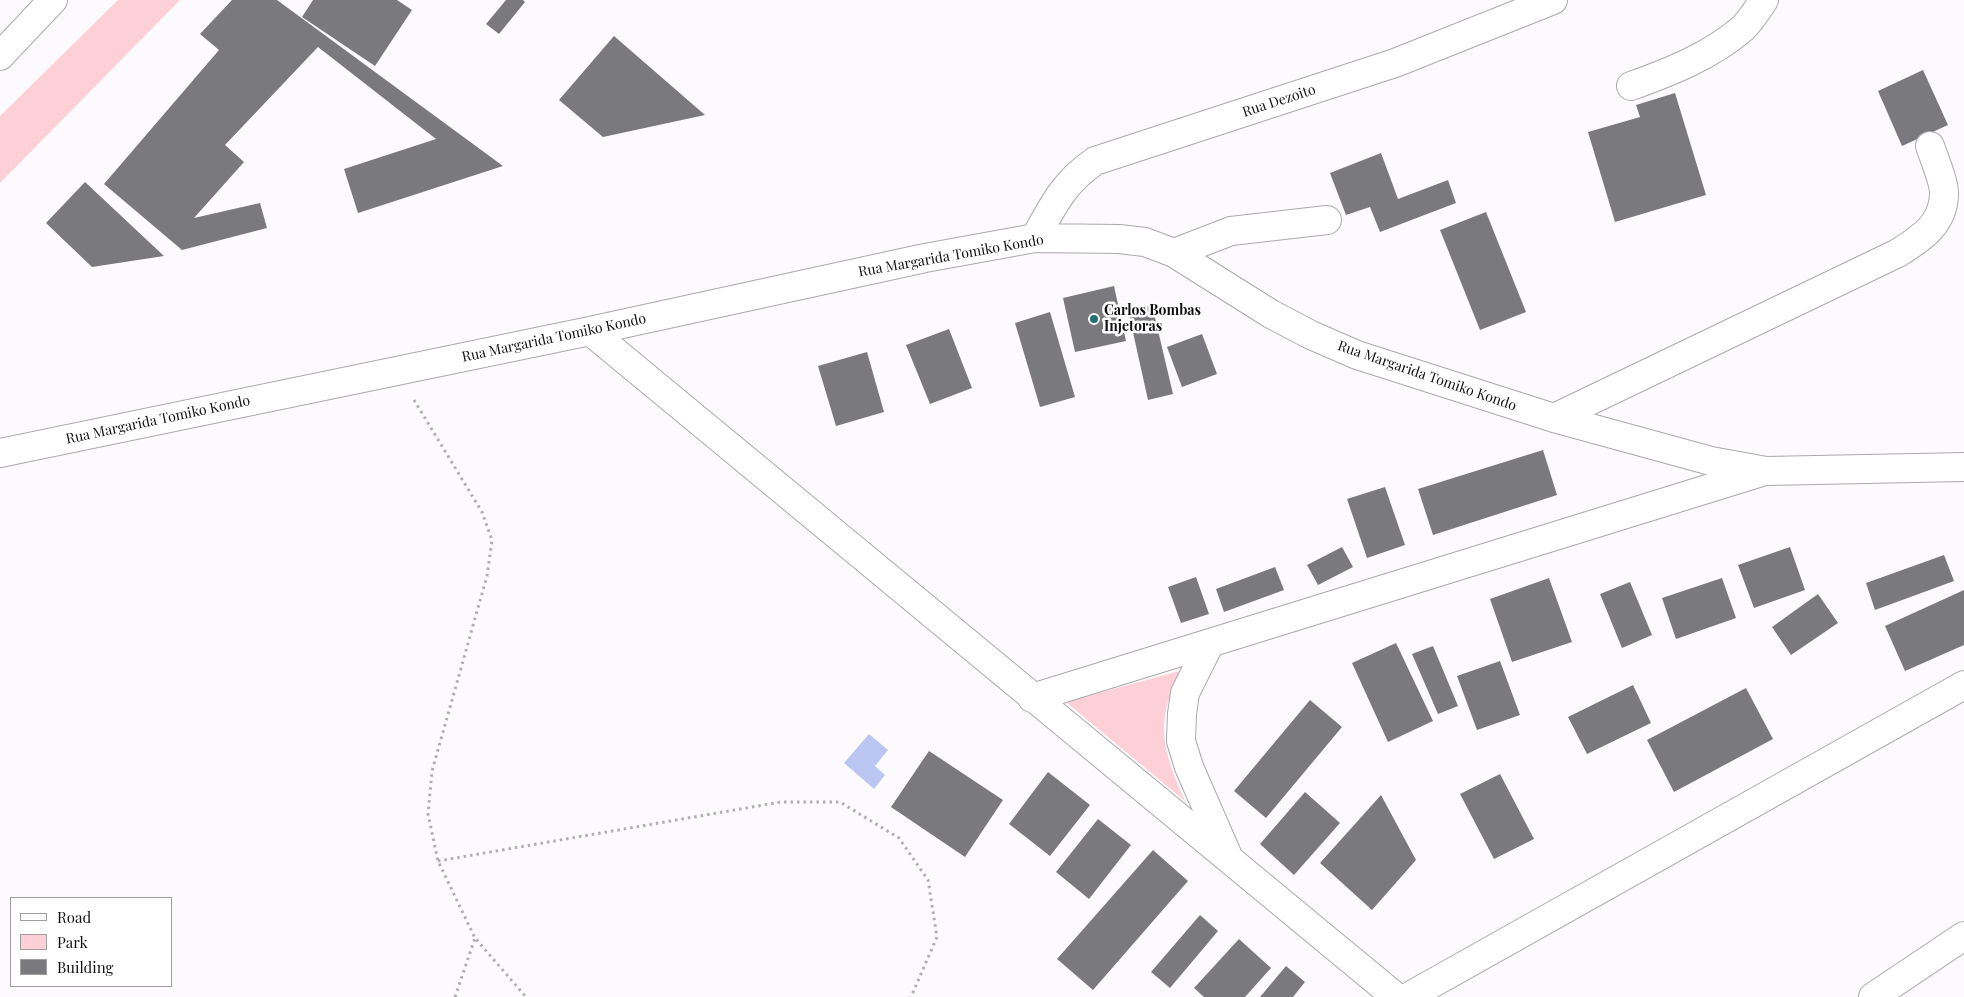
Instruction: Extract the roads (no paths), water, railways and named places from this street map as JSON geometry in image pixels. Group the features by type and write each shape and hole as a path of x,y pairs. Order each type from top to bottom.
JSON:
{"street":[{"path":"0,56 54,0"},
{"name":"Rua Dezoito","path":"1035,238 1061,192 1078,172 1095,161 1395,63 1553,0"},
{"path":"1631,86 1667,73 1709,52 1744,27 1764,0"},
{"path":"1554,418 1898,253 1924,236 1938,219 1944,194 1930,146"},
{"path":"1174,253 1231,231 1327,220"},
{"name":"Rua Margarida Tomiko Kondo","path":"0,453 590,331 925,258 1035,238 1118,239 1145,242 1174,253 1271,314 1366,358 1554,418 1680,453 1766,471 1964,468"},
{"path":"590,331 1396,997"},
{"path":"1032,698 1766,471"},
{"path":"1210,643 1185,693 1181,741 1189,767 1229,860"},
{"path":"1408,997 1964,685"},
{"path":"1873,997 1964,936"}],"water":[{"path":"869,734 888,750 875,766 885,775 874,789 844,763"}],"place":[{"name":"Carlos Bombas Injetoras","path":"1094,319"}]}
